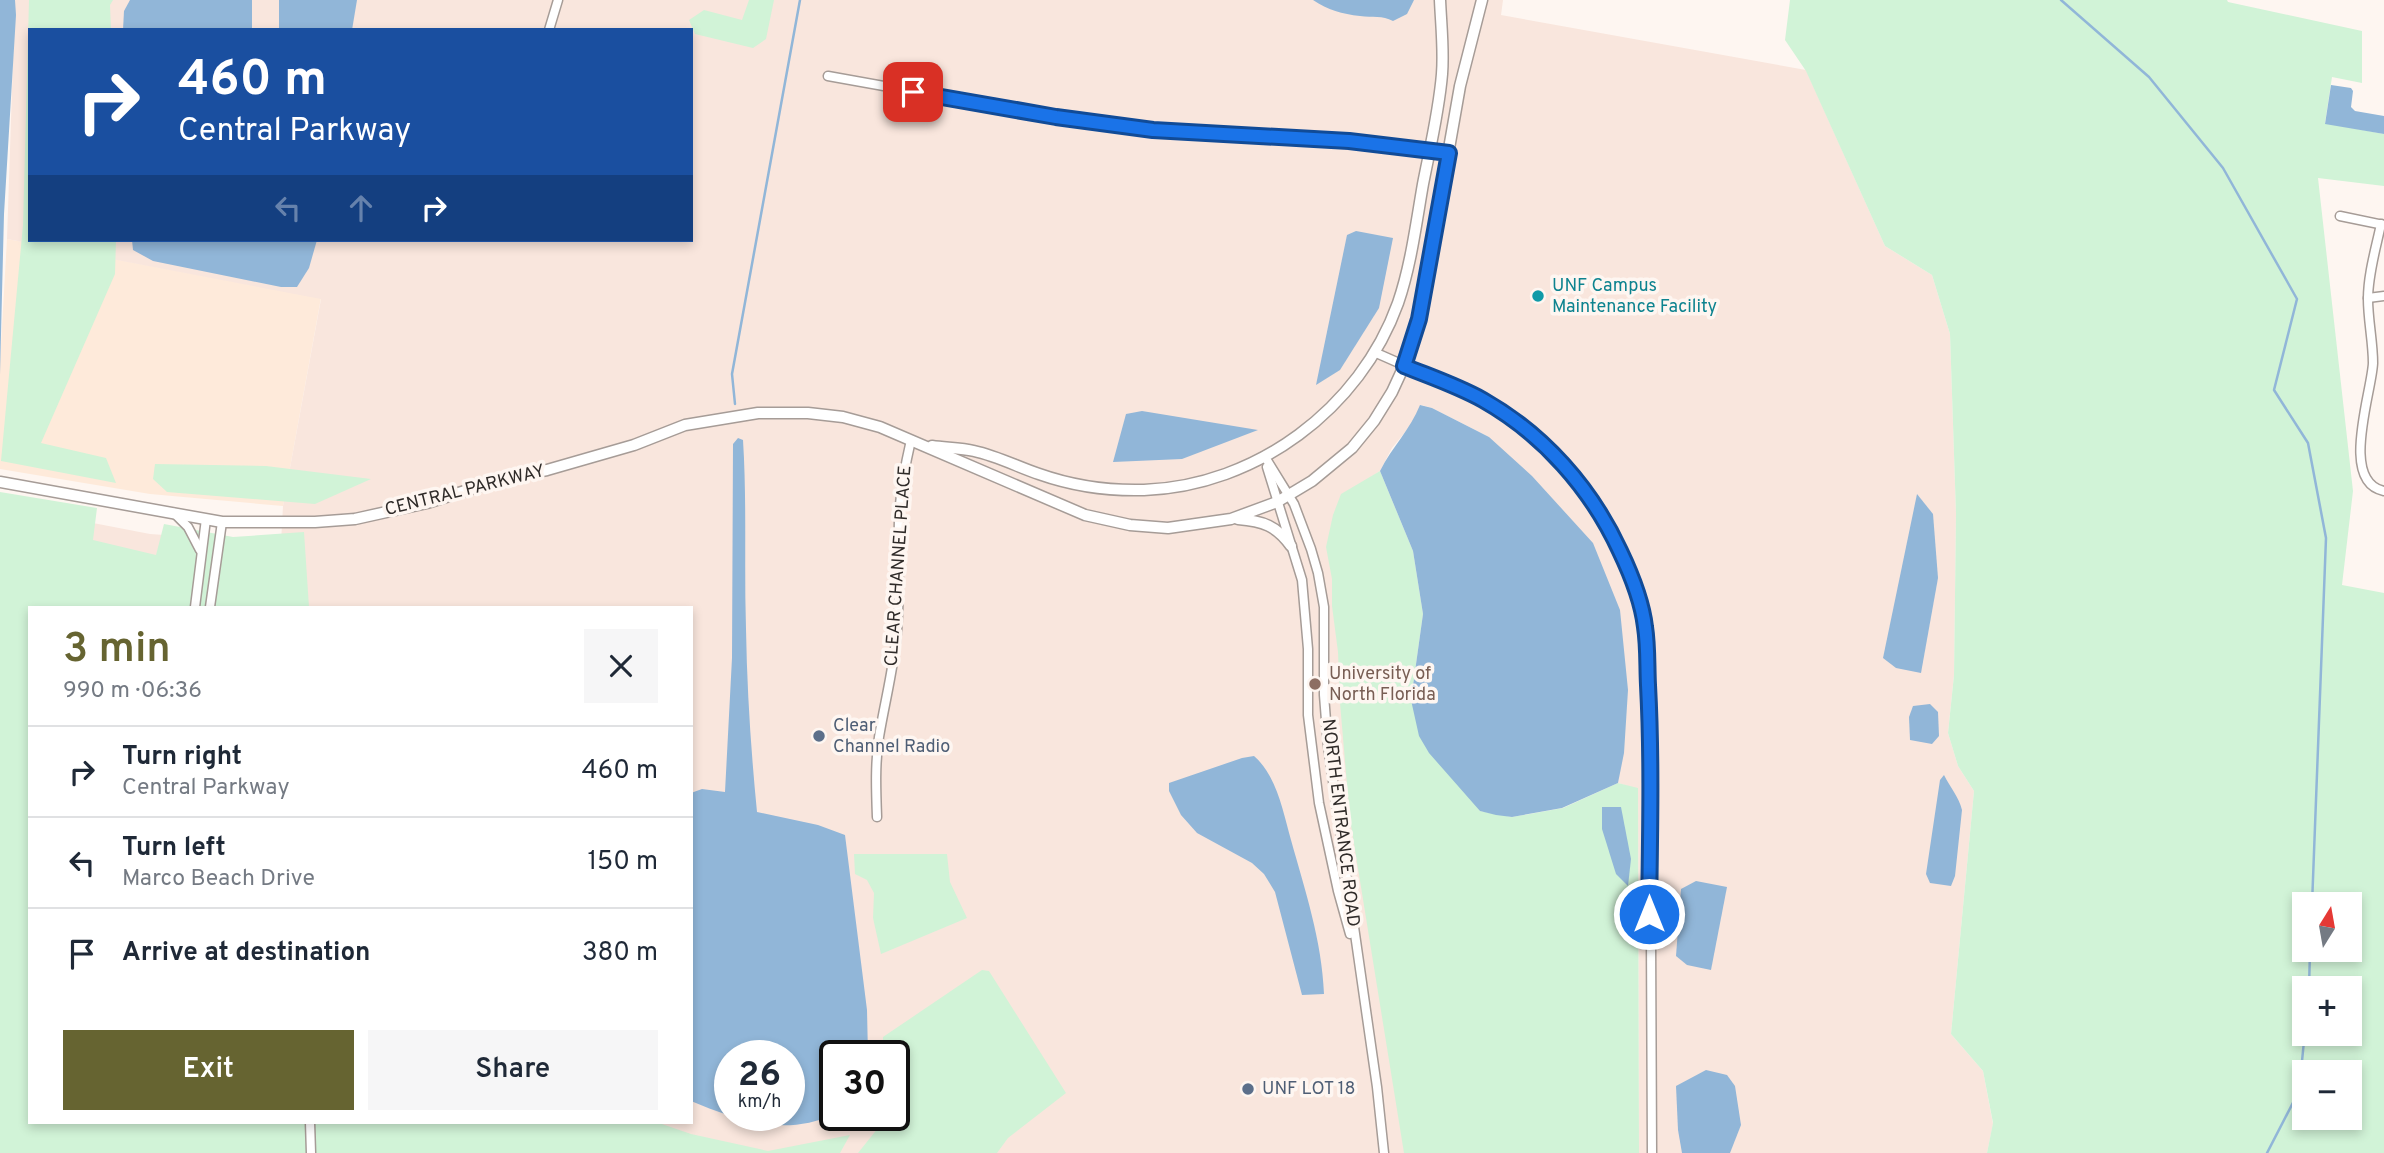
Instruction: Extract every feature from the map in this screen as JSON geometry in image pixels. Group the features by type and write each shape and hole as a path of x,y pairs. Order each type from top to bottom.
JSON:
{"street":[{"path":"549,28 558,0"},
{"name":"CENTRAL PARKWAY","path":"916,442 973,451 1060,480 1095,488 1121,490 1172,487 1203,481 1265,457 1305,430 1332,407 1354,382 1374,352 1387,328 1405,280 1442,73 1440,0"},
{"name":"CENTRAL PARKWAY","path":"0,481 222,522 355,519 427,503 506,478 547,471 634,445 685,425 758,413 808,413 843,417 880,427 1085,515 1130,525 1168,528 1231,519 1290,495 1312,481 1352,448 1374,421 1404,366 1419,319 1460,86 1482,0"},
{"path":"828,76 1056,117 1153,130 1349,141 1449,153"},
{"path":"2340,216 2382,225 2368,298 2373,364 2361,422 2363,473 2371,486 2384,491"},
{"path":"2368,298 2384,296"},
{"path":"1374,352 1483,400 1532,435 1584,489 1608,525 1629,572 1645,625 1650,719 1652,1153"},
{"name":"CLEAR CHANNEL PLACE","path":"877,817 879,738 897,631 899,518 903,480 916,442"},
{"name":"NORTH ENTRANCE ROAD","path":"1265,457 1290,495 1311,549 1324,607 1324,695 1334,800 1349,888 1384,1153"},
{"name":"NORTH ENTRANCE ROAD","path":"1265,457 1302,580 1308,715 1319,803 1338,891 1357,957"},
{"path":"174,513 188,527 202,554"},
{"path":"195,606 206,519"},
{"path":"1231,519 1269,524 1276,528 1291,546"},
{"path":"210,606 222,522"},
{"path":"1314,762 1323,753 1328,742"},
{"path":"310,1124 311,1153"}],"shaded area":[{"path":"15,0 1503,0 1501,15 1806,70 1885,246 1932,275 1950,334 1956,514 1954,675 1948,733 1958,766 1974,791 1951,1034 1983,1071 1993,1124 1987,1153 1639,1153 1638,789 1618,783 1619,775 1489,437 1421,405 1380,471 1368,479 1400,707 1561,1153 0,1153 0,505 150,534 281,543 283,506 321,299 7,239"},
{"path":"7,239 321,298 283,506 150,494 0,469 0,362"}],"green space":[{"path":"29,0 113,0 110,5 111,28 28,28"},
{"path":"749,0 774,0 766,39 753,48 695,34 689,20 704,10 742,20"},
{"path":"1790,0 2227,0 2362,31 2362,83 2332,77 2325,123 2384,134 2384,186 2318,178 2353,491 2342,585 2384,593 2384,1153 1987,1153 1993,1123 1983,1071 1951,1034 1974,791 1958,766 1948,733 1954,675 1956,514 1950,334 1932,275 1885,246 1806,71 1785,40"},
{"path":"28,38 28,242 116,242 115,274 41,443 106,458 116,483 1,461 23,225"},
{"path":"155,464 266,466 371,479 315,504 167,492 153,479"},
{"path":"1380,471 1413,551 1423,614 1411,700 1480,811 1512,817 1563,808 1618,783 1638,788 1639,1153 1404,1153 1350,819 1332,579 1326,547 1341,494"},
{"path":"0,492 97,508 93,540 156,555 164,524 233,537 304,532 309,606 28,606 28,1124 662,1124 691,1134 768,1151 850,1135 840,1153 0,1153"},
{"path":"854,854 947,854 950,882 967,918 881,954 873,918 874,893 867,880 855,874"},
{"path":"982,970 989,971 1066,1093 1008,1138 997,1153 858,1153 876,1131 910,1131 910,1040 883,1040 883,1037"}],"water":[{"path":"0,0 15,0 16,15 4,214 0,375"},
{"path":"130,0 252,0 252,28 123,28 124,11"},
{"path":"279,0 357,0 352,28 279,28"},
{"path":"1313,0 1414,0 1407,14 1393,21 1381,17 1341,13"},
{"path":"2331,85 2351,88 2351,107 2355,111 2384,116 2384,134 2325,124"},
{"path":"1356,231 1393,238 1379,308 1340,370 1316,385 1347,235"},
{"path":"132,242 316,242 309,268 297,287 281,287 153,261 133,250"},
{"path":"1420,405 1432,408 1489,437 1532,476 1593,543 1620,610 1628,690 1624,753 1618,783 1562,808 1512,817 1480,811 1429,753 1419,736 1411,700 1423,614 1413,551 1380,471"},
{"path":"1142,411 1258,430 1182,459 1113,462 1126,414"},
{"path":"738,438 743,440 747,675 757,812 818,825 845,835 867,1010 868,1040 819,1040 819,1120 816,1121 805,1123 805,1040 714,1040 714,1110 693,1102 693,792 702,789 725,792 732,658 733,444"},
{"path":"1917,494 1933,514 1938,578 1921,673 1896,668 1883,658"},
{"path":"1930,704 1938,712 1939,736 1932,744 1910,740 1909,717 1913,706"},
{"path":"1254,756 1274,784 1282,806 1316,935 1324,994 1302,995 1275,892 1264,874 1252,863 1197,833 1181,815 1169,791 1169,783"},
{"path":"1944,775 1962,810 1955,876 1951,886 1930,883 1926,874 1940,780"},
{"path":"1602,807 1621,807 1631,859 1628,886 1616,874 1602,829"},
{"path":"1696,881 1727,887 1711,970 1687,965 1676,956 1681,889"},
{"path":"1706,1070 1727,1075 1735,1086 1741,1125 1730,1153 1682,1153 1676,1086"}],"waterway":[{"path":"735,404 732,374 800,0"},
{"path":"2061,0 2149,77 2223,168 2297,299 2274,390 2308,443 2326,538 2312,892"},
{"path":"2309,976 2310,962"},
{"path":"2267,1153 2299,1091 2304,1046"}],"place":[{"name":"UNF Campus Maintenance Facility","path":"1538,296"},
{"name":"University of North Florida","path":"1315,684"},
{"name":"Clear Channel Radio","path":"819,736"},
{"name":"UNF LOT 18","path":"1248,1089"}],"route":[{"path":"913,92 1056,117 1153,130 1349,141 1449,153 1419,319 1404,366 1483,400 1532,435 1584,489 1608,525 1629,572 1645,625 1650,719 1649,914"}]}
